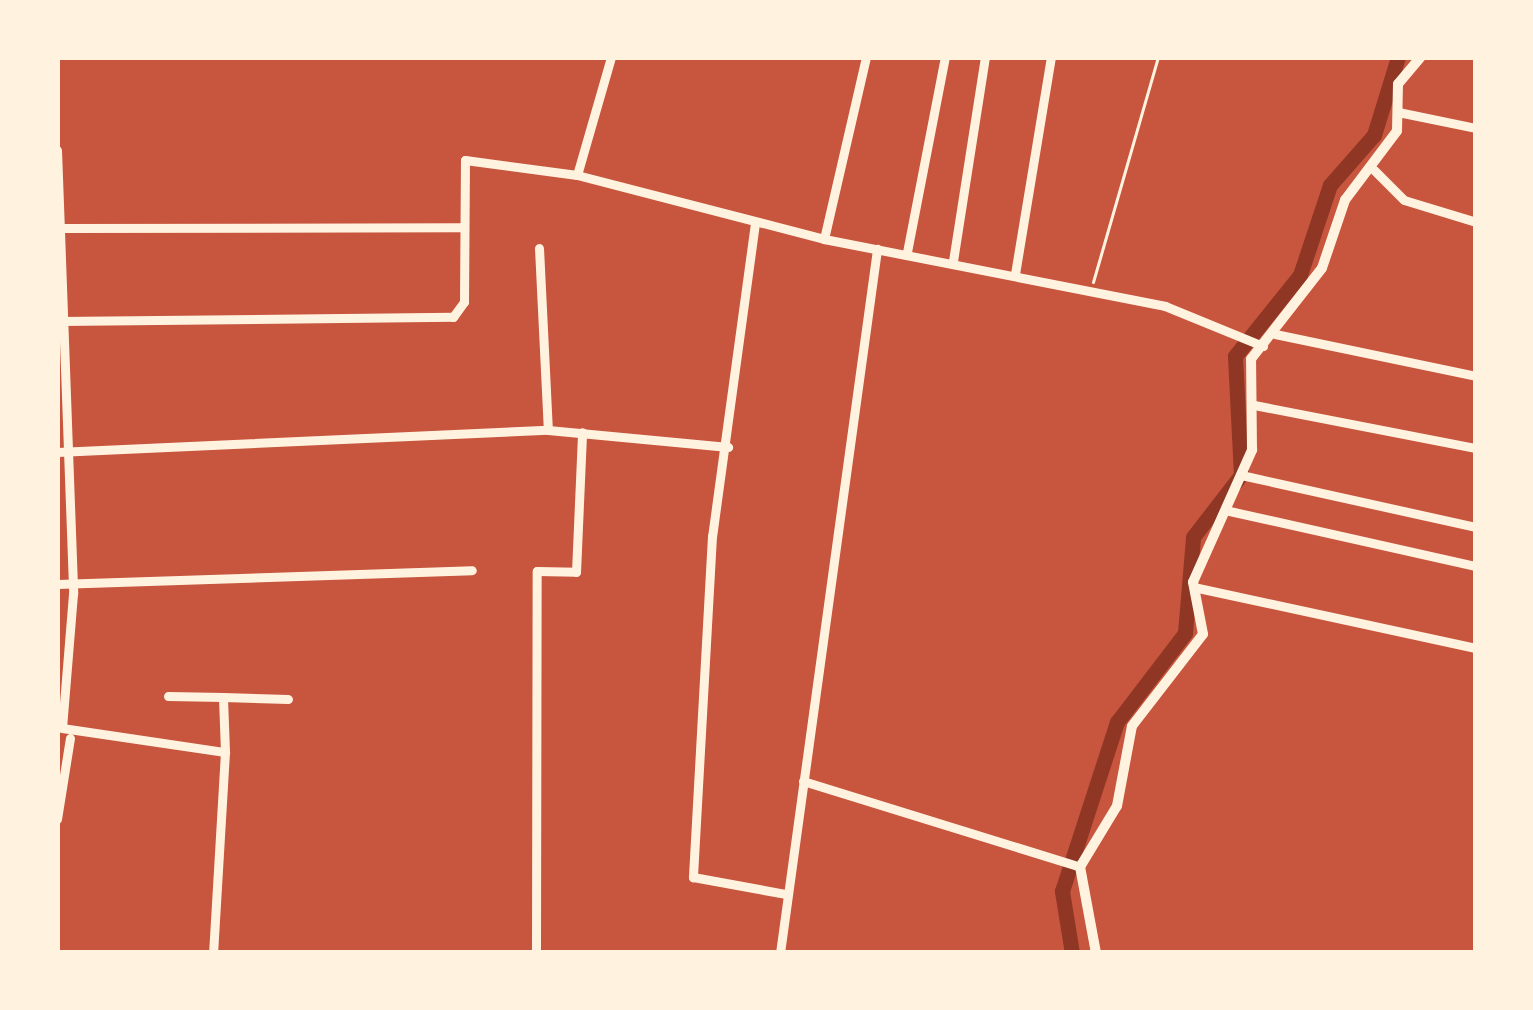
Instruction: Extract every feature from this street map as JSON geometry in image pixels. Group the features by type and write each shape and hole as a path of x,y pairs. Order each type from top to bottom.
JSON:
{"street":[{"path":"577,175 611,57"},
{"path":"824,238 866,57"},
{"path":"907,252 945,57"},
{"path":"952,261 985,57"},
{"path":"1015,274 1051,57"},
{"path":"1096,953 1079,867 1117,806 1132,726 1203,634 1198,588 1202,548 1241,475 1254,406 1251,359 1322,268 1345,200 1374,170 1398,112 1398,84 1421,57"},
{"path":"1398,112 1476,128"},
{"path":"57,150 63,452 73,584 61,708 70,738 57,819"},
{"path":"59,321 453,317 464,302 465,160 577,175 755,223 1091,290 1264,346"},
{"path":"1374,170 1405,200 1476,223"},
{"path":"755,223 728,447 712,536 693,877 786,894"},
{"path":"60,227 463,227"},
{"path":"539,248 548,430"},
{"path":"780,953 877,249"},
{"path":"1275,334 1476,376"},
{"path":"1254,406 1476,448"},
{"path":"63,452 548,430 728,447"},
{"path":"536,953 537,571 575,572 583,433"},
{"path":"1241,475 1476,527"},
{"path":"1225,509 1476,566"},
{"path":"57,584 472,570"},
{"path":"1198,588 1476,648"},
{"path":"168,696 288,699"},
{"path":"214,953 225,752 223,698"},
{"path":"70,738 225,752"},
{"path":"803,781 1079,867"}],"path":[{"path":"1091,290 1158,57"}],"waterway":[{"path":"1072,953 1062,891 1117,722 1185,633 1193,537 1241,475 1235,356 1300,275 1330,185 1374,135 1398,57"}]}
